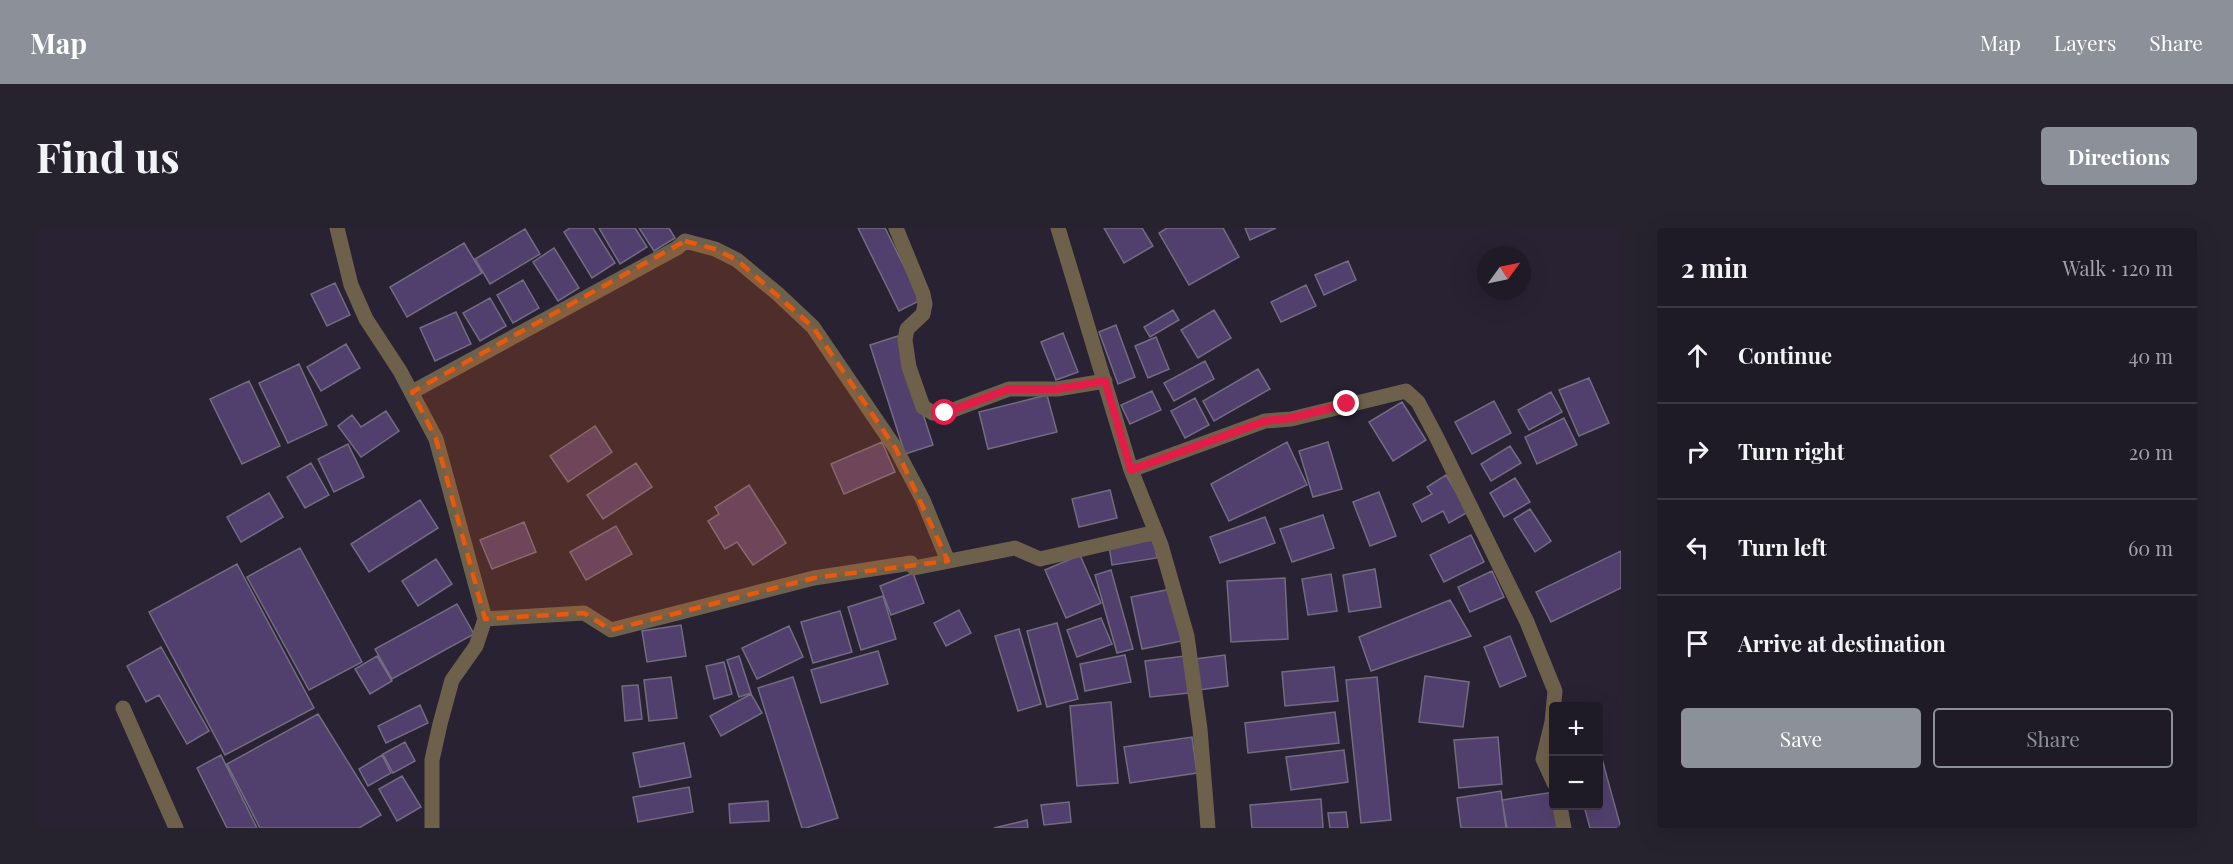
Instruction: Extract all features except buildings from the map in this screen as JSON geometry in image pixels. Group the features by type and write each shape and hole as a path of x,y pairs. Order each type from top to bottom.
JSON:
{"street":[{"path":"337,228 351,285 366,319 400,371 436,439 485,619 476,646 452,680 440,724 432,760 432,828"},
{"path":"896,228 925,304 923,314 907,329 905,340 909,367 922,407 933,413 945,413 1009,389 1057,389 1105,381"},
{"path":"1058,228 1131,470 1156,532 1187,636 1200,729 1208,828"},
{"path":"412,392 677,248 685,241 715,249 737,260 813,327 896,449 923,500 948,561"},
{"path":"1131,470 1265,421 1291,418 1406,392 1418,402 1436,436 1527,622 1555,691 1552,722 1543,759 1549,772"},
{"path":"485,619 584,613 611,630 814,578 911,563 914,568 1015,548 1040,560 1156,532"},
{"path":"123,708 176,828"},
{"path":"1561,810 1564,828"}],"highlighted area":[{"path":"685,241 715,249 737,260 813,327 896,449 948,561 814,578 611,630 584,613 485,619 436,439 412,392"}],"route":[{"path":"945,413 1009,389 1057,389 1105,381 1131,470 1265,421 1291,418 1347,404"}]}
